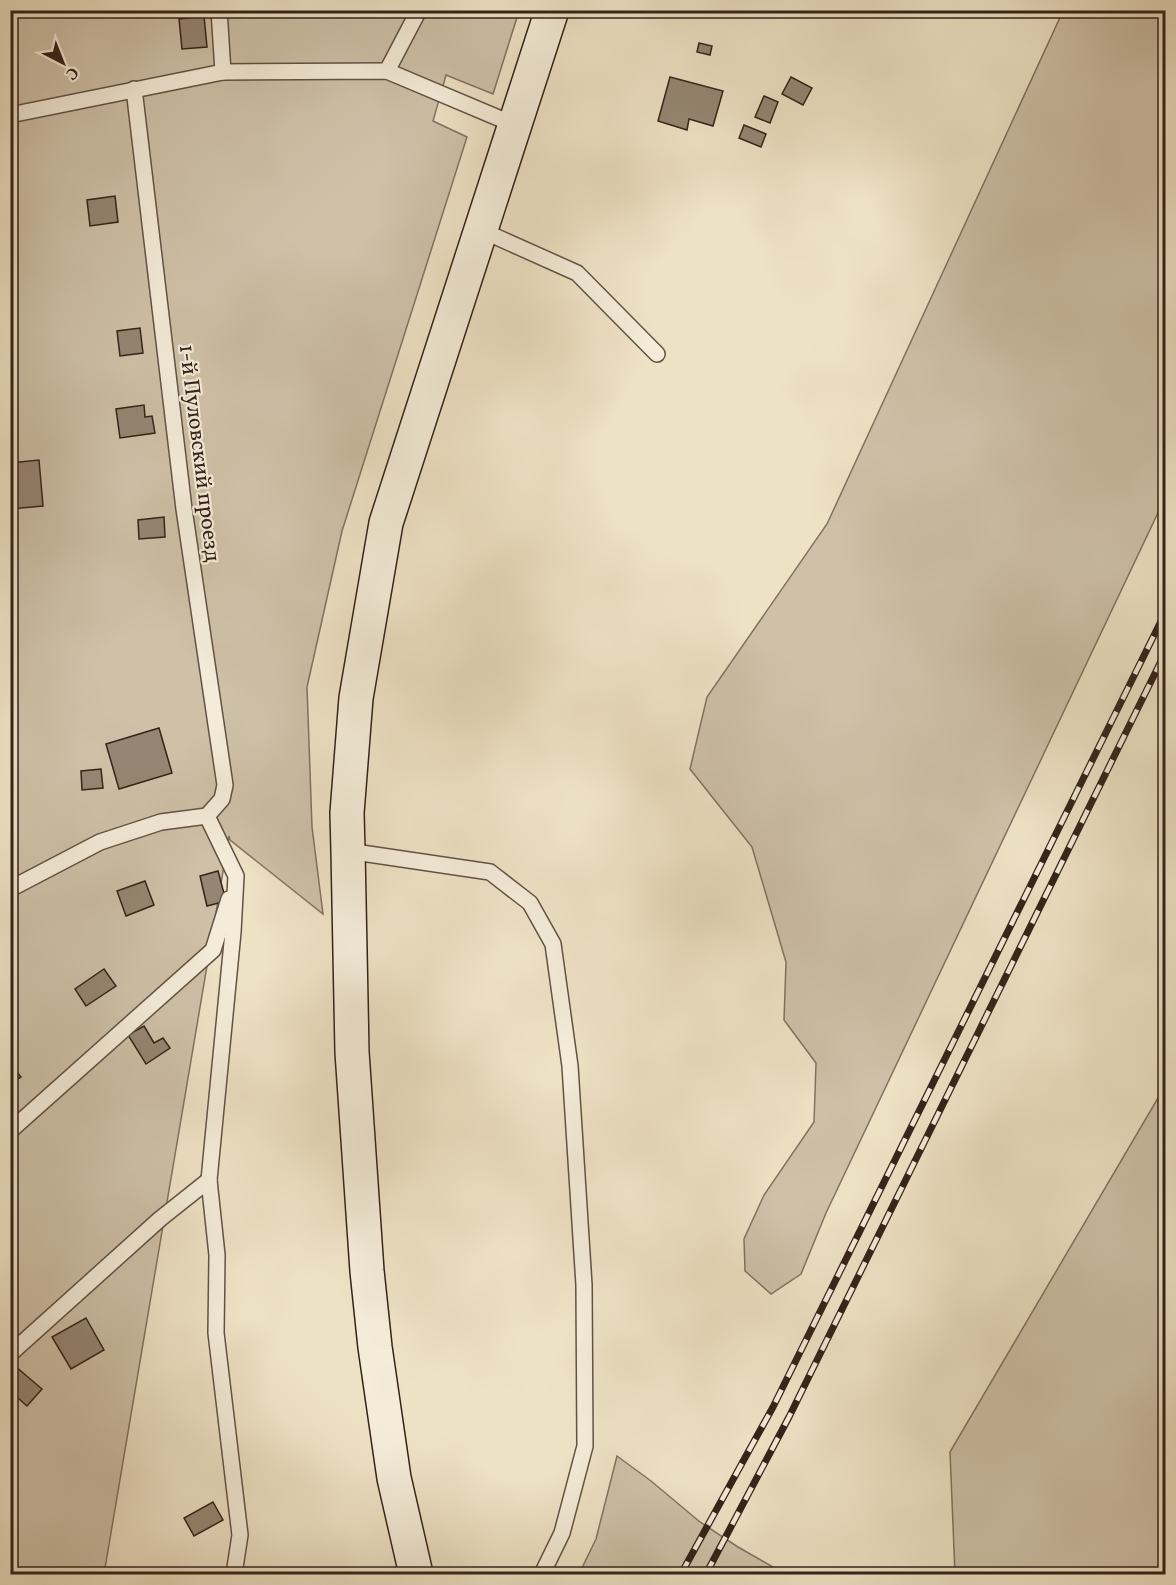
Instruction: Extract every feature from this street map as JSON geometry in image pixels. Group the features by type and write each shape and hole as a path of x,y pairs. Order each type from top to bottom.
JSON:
{"main road":[{"path":"416,1575 394,1478 375,1347 367,1271 352,1052 347,813 356,698 386,523 552,10"}],"lane":[{"path":"219,10 223,72"},
{"path":"387,71 419,10"},
{"path":"10,115 223,72 387,71 515,125"},
{"name":"1-й Пуловский проезд","path":"134,89 184,509 225,785 222,799 207,816"},
{"path":"481,230 577,273 657,354"},
{"path":"10,889 100,842 161,822 207,816 236,876 233,932 209,1180 217,1255 216,1333 240,1534 234,1575"},
{"path":"348,851 490,872 530,903 553,944 570,1066 584,1285 585,1446 562,1533 542,1575"},
{"path":"10,1131 213,951 236,876"},
{"path":"10,1354 160,1219 209,1180"}],"shaded area":[{"path":"11,11 519,11 493,94 446,75 433,121 467,137 342,531 307,687 312,827 323,914 230,840 229,836 104,1574 11,1574"},
{"path":"1063,11 1165,11 1165,498 826,1213 801,1274 771,1294 745,1271 744,1239 764,1195 814,1122 816,1063 784,1020 786,962 752,847 690,769 707,697 827,524"},
{"path":"1165,1086 1165,1557 1155,1574 955,1574 950,1452"},
{"path":"617,1456 700,1522 783,1574 579,1574 596,1539"}],"building":[{"path":"204,16 207,47 182,49 179,19"},
{"path":"699,43 712,46 710,55 697,52"},
{"path":"670,77 723,91 713,126 689,119 687,130 658,121"},
{"path":"791,77 812,88 803,105 782,94"},
{"path":"764,96 778,102 770,123 755,117"},
{"path":"744,125 766,134 761,147 739,138"},
{"path":"115,196 118,222 90,226 87,200"},
{"path":"140,328 143,353 120,356 117,331"},
{"path":"144,405 145,417 152,416 155,433 120,438 116,409"},
{"path":"39,460 43,506 10,509 10,463"},
{"path":"164,517 165,537 139,539 138,520"},
{"path":"159,728 172,773 119,789 106,744"},
{"path":"101,769 103,788 82,790 81,771"},
{"path":"218,871 226,901 207,906 200,876"},
{"path":"145,881 154,905 126,916 117,891"},
{"path":"104,969 116,986 86,1006 75,989"},
{"path":"144,1026 154,1043 163,1038 170,1048 146,1064 128,1035"},
{"path":"10,1063 21,1077 10,1084"},
{"path":"86,1318 104,1350 71,1369 52,1337"},
{"path":"15,1366 42,1389 27,1406 10,1391 10,1370"},
{"path":"213,1502 223,1520 194,1536 184,1518"}],"railway":[{"path":"681,1574 773,1407 1166,611"},
{"path":"706,1574 789,1417 1166,651"}]}
